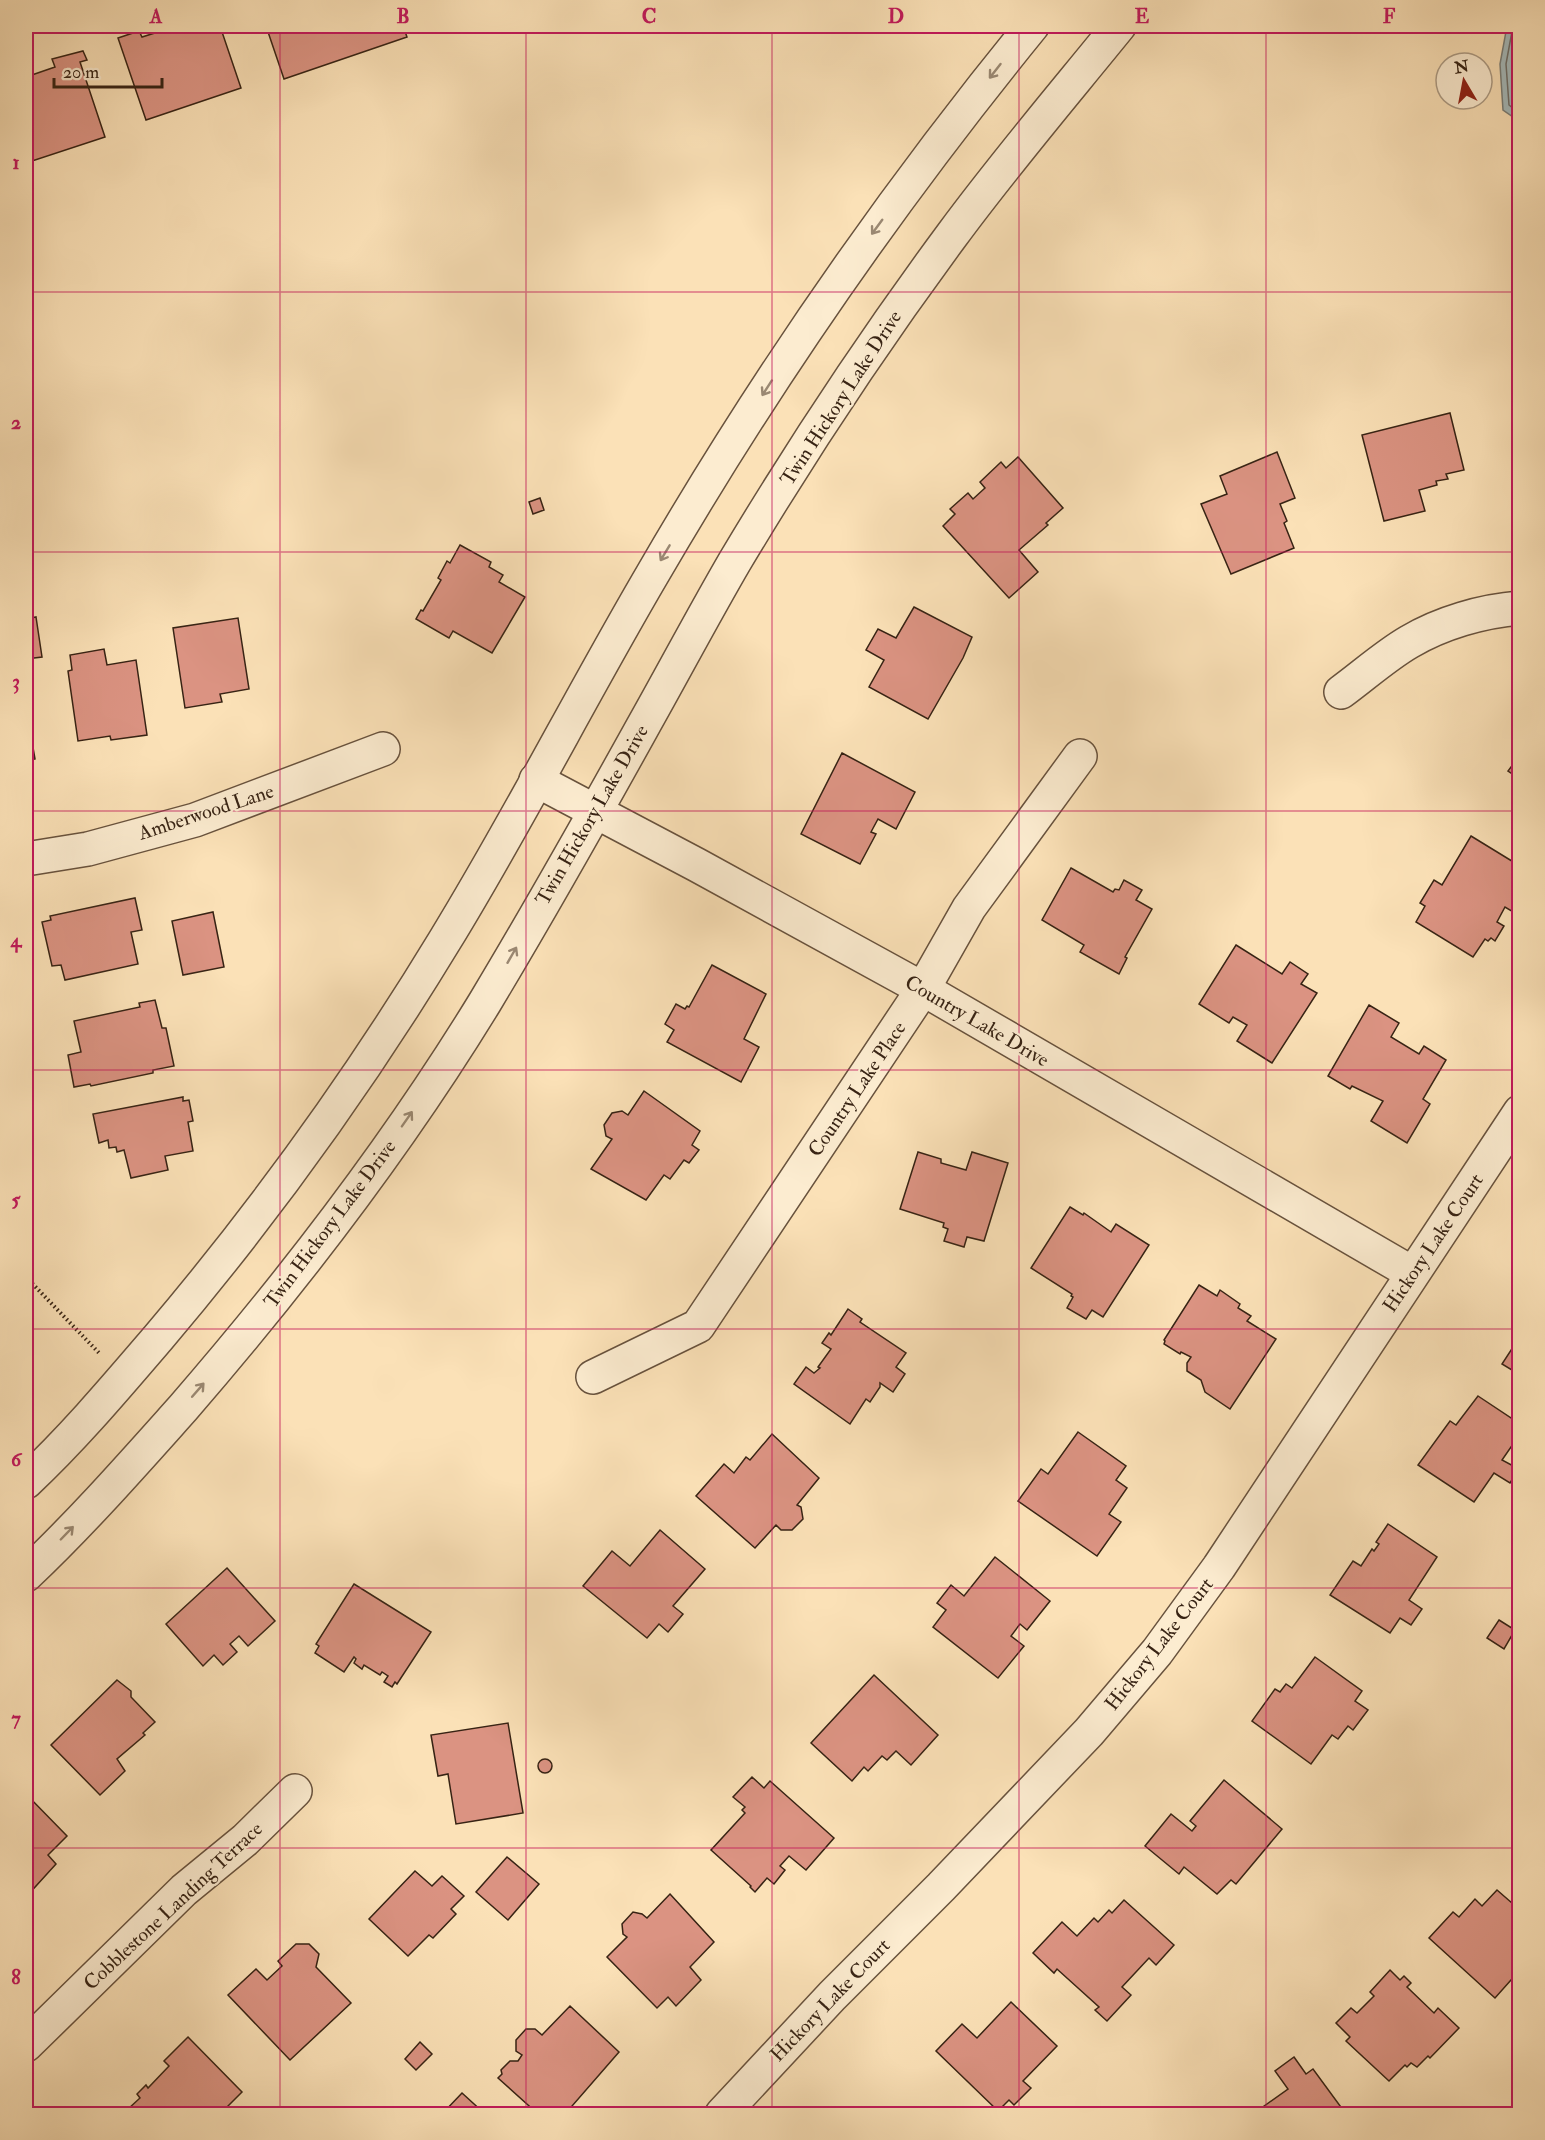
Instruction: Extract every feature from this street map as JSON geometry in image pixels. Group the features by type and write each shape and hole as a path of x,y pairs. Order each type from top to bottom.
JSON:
{"street":[{"path":"26,1482 124,1378 197,1292 291,1170 366,1064 446,940 650,578 721,459 794,346 867,241 935,148 1032,26"},
{"name":"Twin Hickory Lake Drive","path":"26,1575 133,1464 229,1354 316,1248 410,1116 482,1006 596,812 735,562 876,341 994,180 1119,26"},
{"path":"1341,692 1408,642 1425,634 1452,622 1506,609 1520,608"},
{"name":"Amberwood Lane","path":"26,859 88,849 195,820 383,750"},
{"name":"Country Lake Place","path":"593,1377 698,1326 923,989 969,908 1080,756"},
{"name":"Country Lake Drive","path":"536,780 923,989 1412,1273"},
{"name":"Hickory Lake Court","path":"722,2115 832,1996 941,1887 1089,1732 1156,1652 1219,1567 1520,1112"},
{"name":"Cobblestone Landing Terrace","path":"26,2045 184,1890 245,1840 295,1791"}],"path":[{"path":"26,1277 100,1354"}],"water":[{"path":"1507,26 1519,26 1519,121 1503,110 1500,64"}],"building":[{"path":"177,26 220,26 241,88 146,120 118,38 139,31 142,37"},
{"path":"266,26 403,26 407,37 284,79"},
{"path":"83,51 87,60 80,62 105,137 26,163 26,99 33,97 26,77 55,67 52,59"},
{"path":"1450,413 1464,470 1446,474 1448,479 1436,481 1437,485 1419,490 1425,511 1384,521 1362,435"},
{"path":"1277,452 1295,498 1280,504 1287,521 1284,523 1294,548 1231,574 1201,504 1227,494 1220,476"},
{"path":"1018,457 1063,508 1046,523 1048,525 1019,550 1038,572 1009,598 943,526 955,514 950,509 968,493 973,499 985,488 980,482 1001,462 1006,468"},
{"path":"540,498 544,510 533,514 529,502"},
{"path":"460,545 491,562 489,567 503,575 499,582 525,597 492,653 453,631 449,638 416,619 441,580 438,578 447,561 450,563"},
{"path":"914,607 972,637 963,658 928,719 869,687 884,660 866,650 878,629 896,638"},
{"path":"36,617 42,657 26,659 26,619"},
{"path":"238,618 249,689 220,694 222,702 185,708 173,628"},
{"path":"104,649 107,665 136,660 147,735 111,740 110,736 78,741 68,671 72,670 70,655"},
{"path":"26,691 33,724 29,725 35,759 26,761"},
{"path":"842,753 915,792 896,829 878,819 871,832 876,834 860,864 801,834"},
{"path":"1520,755 1520,779 1508,771"},
{"path":"1471,836 1520,866 1520,916 1505,907 1497,922 1504,926 1495,941 1491,938 1488,941 1485,939 1473,957 1416,922 1425,906 1420,903 1434,880 1442,885"},
{"path":"1071,868 1113,892 1115,889 1119,890 1124,880 1142,890 1136,900 1152,909 1125,957 1127,958 1119,974 1080,952 1084,945 1042,920"},
{"path":"135,898 142,930 131,932 138,964 65,980 61,965 52,966 42,922 51,920 50,916"},
{"path":"213,912 224,967 183,975 172,921"},
{"path":"1236,945 1282,974 1290,962 1308,974 1301,984 1317,993 1272,1063 1237,1041 1247,1025 1233,1017 1229,1023 1199,1004"},
{"path":"712,965 766,994 744,1039 759,1047 741,1082 667,1042 674,1030 665,1024 676,1004 685,1009 689,1007"},
{"path":"155,1000 162,1028 166,1028 174,1066 153,1070 153,1073 91,1086 90,1084 74,1087 68,1055 81,1052 74,1021 140,1007 139,1003"},
{"path":"1369,1005 1399,1023 1391,1037 1419,1054 1424,1046 1446,1060 1423,1099 1430,1104 1407,1143 1371,1121 1383,1101 1352,1086 1350,1089 1328,1076"},
{"path":"644,1091 700,1131 692,1145 699,1150 689,1163 684,1160 670,1179 664,1175 646,1200 591,1169 612,1139 606,1136 604,1125 612,1113 622,1111 628,1115"},
{"path":"183,1097 183,1101 189,1100 193,1121 188,1122 193,1151 165,1156 168,1170 131,1178 124,1150 117,1152 116,1147 109,1148 108,1140 99,1143 93,1114"},
{"path":"918,1152 941,1159 941,1163 966,1170 972,1152 1008,1163 984,1241 967,1237 964,1247 944,1241 948,1229 943,1227 944,1223 900,1209"},
{"path":"1070,1207 1083,1215 1084,1213 1111,1232 1116,1224 1149,1245 1103,1317 1092,1310 1086,1319 1067,1308 1073,1297 1072,1294 1031,1268"},
{"path":"1199,1285 1217,1296 1220,1290 1240,1304 1238,1308 1251,1316 1247,1321 1276,1339 1230,1409 1205,1392 1201,1380 1187,1371 1187,1363 1191,1357 1181,1352 1180,1354 1164,1344 1164,1340"},
{"path":"848,1309 862,1319 860,1322 906,1353 896,1367 905,1374 893,1392 880,1383 880,1387 870,1402 866,1399 850,1424 794,1384 806,1367 814,1373 820,1368 818,1367 831,1349 822,1343 829,1333 831,1335"},
{"path":"1515,1344 1518,1346 1520,1344 1520,1375 1502,1364"},
{"path":"1478,1396 1520,1424 1520,1434 1502,1460 1519,1469 1510,1483 1494,1473 1474,1502 1418,1465 1450,1421 1456,1425"},
{"path":"1078,1432 1126,1466 1116,1480 1127,1488 1109,1514 1121,1522 1097,1556 1018,1501 1041,1469 1048,1474"},
{"path":"772,1434 819,1478 797,1505 801,1507 803,1519 792,1530 781,1530 776,1525 755,1548 696,1496 724,1464 734,1473 746,1457 750,1460"},
{"path":"1388,1524 1437,1557 1409,1600 1422,1609 1411,1625 1400,1618 1390,1633 1330,1595 1353,1561 1361,1566 1372,1549 1374,1551 1379,1544 1376,1542"},
{"path":"660,1530 705,1569 673,1606 683,1614 668,1632 659,1624 647,1638 583,1586 612,1551 630,1566"},
{"path":"995,1557 1050,1601 1027,1630 1020,1624 1011,1636 1024,1646 998,1678 933,1627 946,1610 937,1603 951,1585 964,1596"},
{"path":"227,1568 275,1621 248,1646 239,1636 230,1644 237,1652 223,1665 214,1655 203,1666 166,1624"},
{"path":"354,1584 431,1632 397,1684 395,1682 392,1687 384,1682 388,1676 382,1672 380,1675 364,1665 362,1669 354,1663 356,1659 354,1657 344,1672 315,1653 319,1646 316,1644"},
{"path":"1499,1620 1515,1630 1504,1649 1487,1638"},
{"path":"1315,1657 1362,1691 1355,1701 1368,1710 1353,1730 1348,1726 1338,1739 1332,1735 1311,1764 1252,1721 1275,1689 1280,1692 1286,1684 1292,1688"},
{"path":"874,1675 938,1735 911,1765 896,1751 887,1760 882,1756 868,1771 864,1767 852,1781 811,1743"},
{"path":"117,1680 131,1691 131,1697 155,1722 143,1733 145,1735 117,1759 125,1771 100,1795 51,1745"},
{"path":"508,1723 523,1813 456,1824 448,1774 438,1776 431,1735"},
{"path":"545,1759 550,1761 552,1766 550,1771 545,1773 540,1771 538,1766 540,1761"},
{"path":"752,1777 764,1788 770,1781 834,1838 806,1870 789,1856 780,1866 785,1870 774,1884 767,1878 755,1892 711,1850 745,1813 742,1810 745,1807 733,1797"},
{"path":"1224,1780 1282,1829 1236,1884 1231,1880 1217,1894 1184,1867 1179,1874 1145,1846 1171,1814 1192,1831 1196,1826 1190,1821"},
{"path":"26,1794 67,1836 48,1855 56,1864 26,1897"},
{"path":"507,1857 539,1884 508,1920 476,1892"},
{"path":"415,1871 432,1886 442,1876 464,1896 451,1909 456,1914 433,1938 429,1935 408,1956 369,1919"},
{"path":"1497,1890 1520,1910 1520,1956 1512,1964 1519,1971 1495,1998 1429,1938 1453,1912 1459,1917 1475,1899 1482,1906"},
{"path":"670,1894 714,1942 690,1967 701,1980 676,2006 668,1997 657,2008 607,1957 627,1937 623,1934 622,1924 633,1912 647,1918"},
{"path":"1124,1900 1174,1945 1156,1965 1149,1958 1122,1987 1131,1995 1107,2021 1095,2010 1099,2007 1057,1969 1054,1973 1033,1953 1062,1922 1077,1936 1094,1918 1098,1922 1109,1910 1112,1913"},
{"path":"296,1944 309,1944 319,1954 316,1967 351,2003 290,2060 228,1995 256,1969 267,1980 282,1966 278,1961"},
{"path":"1390,1970 1400,1980 1404,1976 1411,1983 1407,1987 1434,2013 1438,2008 1459,2028 1430,2058 1428,2056 1417,2067 1411,2063 1407,2067 1405,2065 1389,2081 1346,2041 1350,2037 1336,2023 1351,2008 1357,2013 1374,1996 1370,1992"},
{"path":"1011,2002 1057,2046 1023,2081 1031,2088 1014,2105 1009,2100 998,2111 936,2051 962,2024 977,2038"},
{"path":"570,2006 619,2052 566,2113 563,2110 559,2114 538,2114 498,2078 502,2074 501,2070 510,2061 518,2061 522,2055 516,2051 516,2040 526,2029 535,2029 542,2035"},
{"path":"188,2037 242,2092 220,2114 132,2114 127,2110 140,2098 137,2094 146,2085 148,2088 169,2066 164,2061"},
{"path":"420,2042 432,2054 416,2070 405,2059"},
{"path":"1294,2057 1306,2074 1313,2069 1346,2114 1253,2114 1288,2089 1275,2071"},
{"path":"462,2093 485,2114 442,2114"}]}
